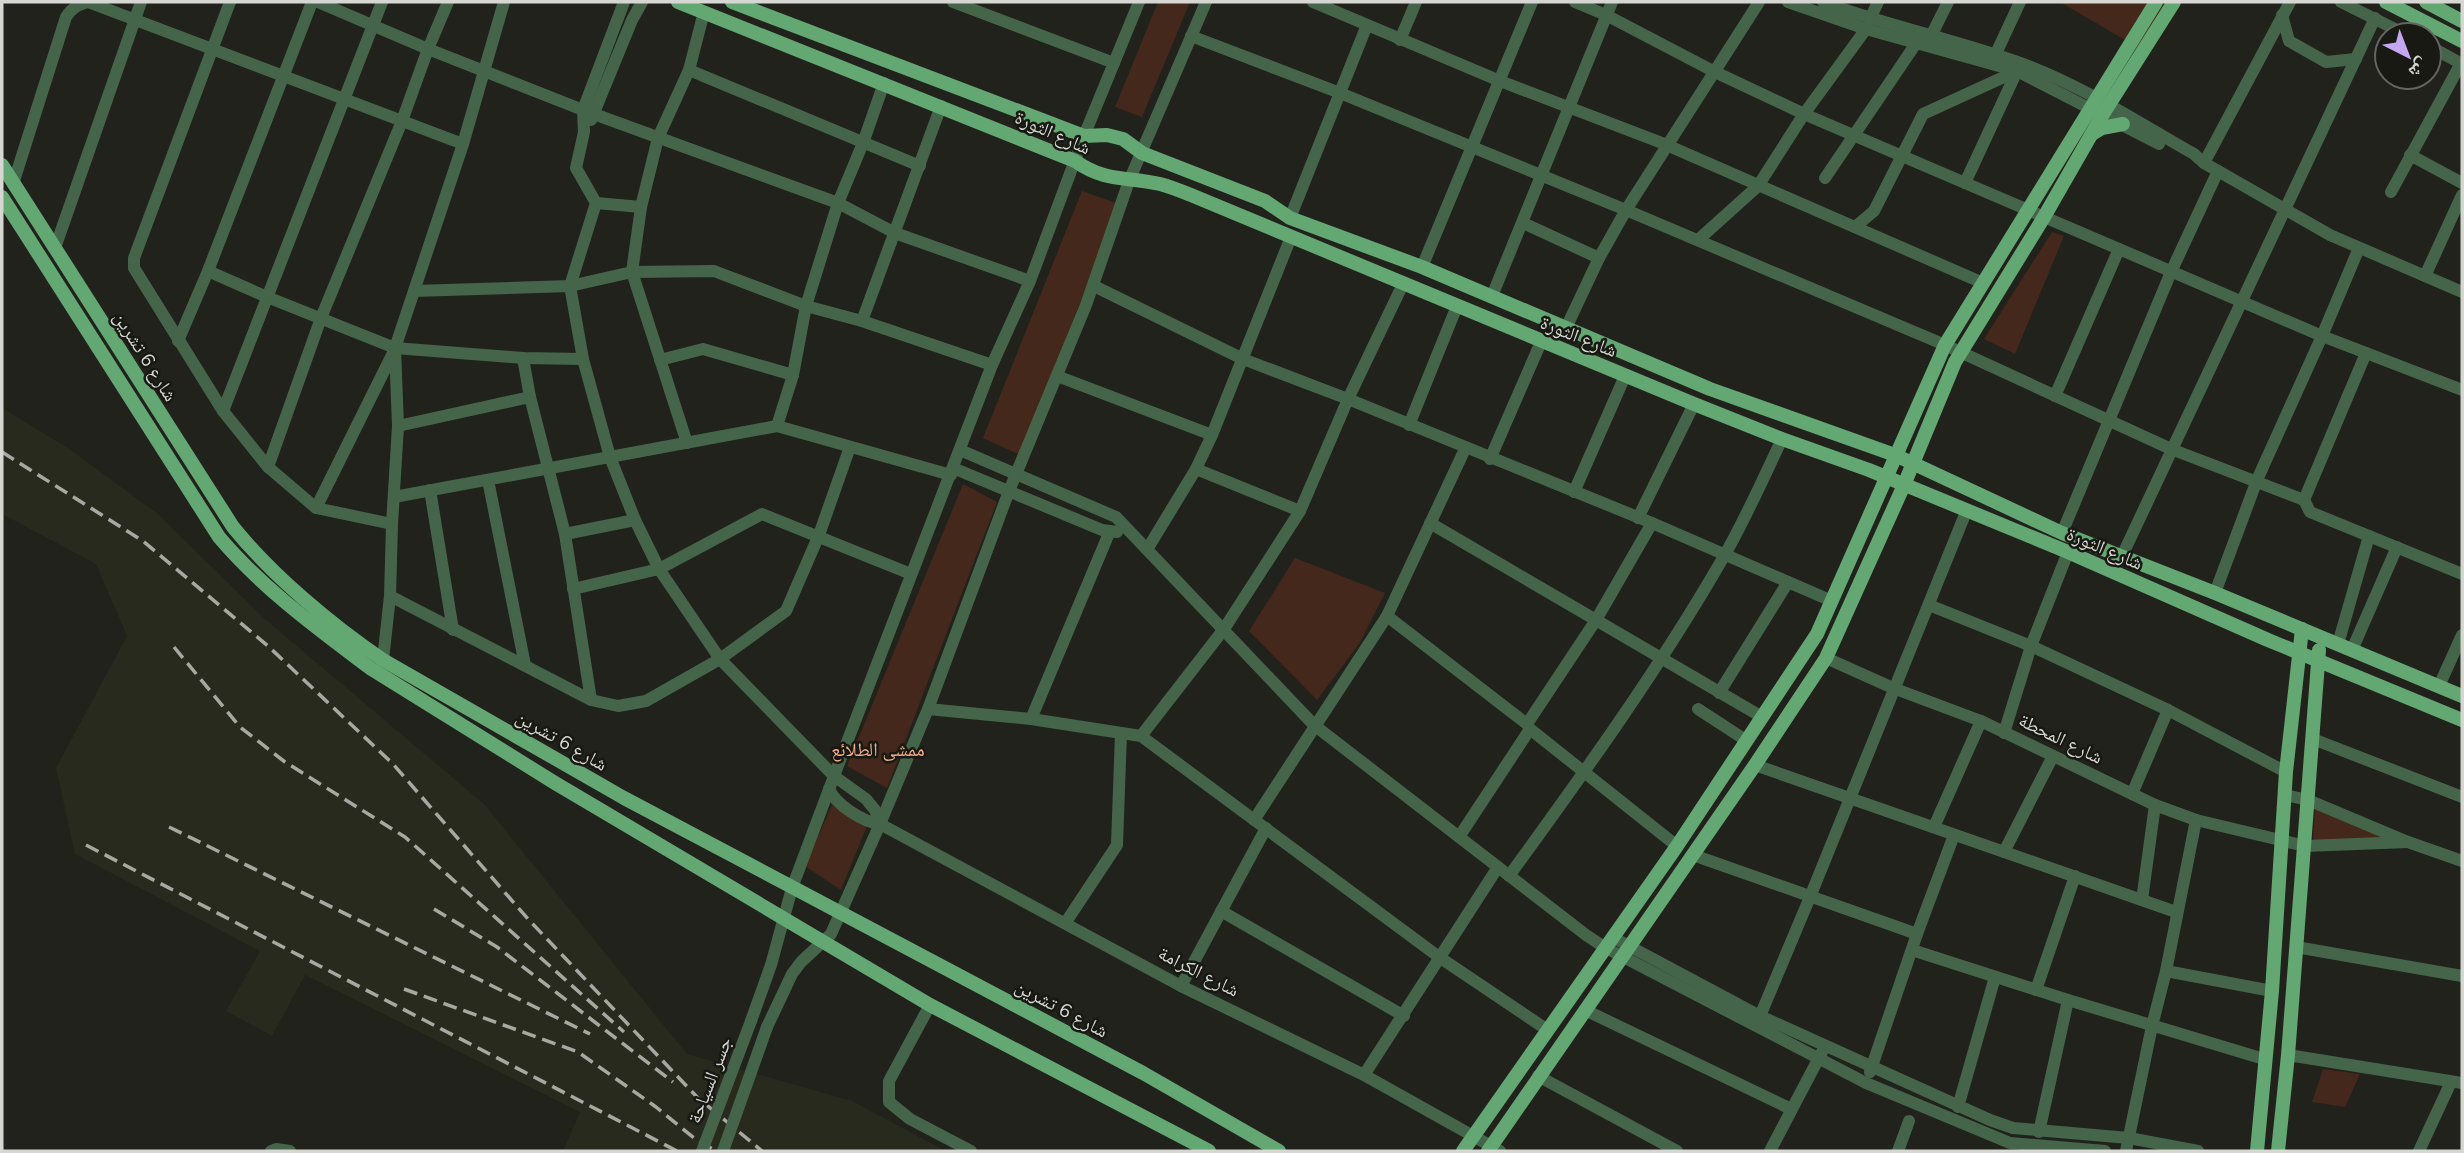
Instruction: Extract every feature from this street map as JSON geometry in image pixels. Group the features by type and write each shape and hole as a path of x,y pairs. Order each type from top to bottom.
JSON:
{"main road":[{"name":"شارع الثورة","path":"678,2 941,106 1075,161 1100,175 1177,189 1693,404 1885,477 2068,552 2462,720"},
{"name":"شارع الثورة","path":"732,2 1084,136 1115,136 1142,153 1265,201 1290,218 1422,267 1710,389 1895,455 2062,533 2215,593 2462,696"},
{"path":"1493,1150 1538,1076 1693,855 1826,658 1914,463 1945,382 2091,135 2100,106 2156,2"},
{"path":"1463,1151 1546,1029 1677,846 1805,655 1832,601 1945,345 2029,211 2174,2"},
{"path":"2386,2 2462,41"},
{"path":"2426,2 2462,21"},
{"path":"2091,135 2102,128 2123,124"},
{"name":"شارع 6 تشرين","path":"2,165 239,534 280,577 355,641 383,660 624,798 1143,1073 1279,1151"},
{"name":"شارع 6 تشرين","path":"2,197 219,537 243,566 370,668 930,1005 1209,1151"},
{"path":"2256,1151 2272,991 2286,772 2302,629"},
{"path":"2278,1151 2321,637"}],"street":[{"path":"13,184 66,17 79,4 88,2 463,144"},
{"path":"55,248 141,2"},
{"path":"230,2 134,258 134,268 223,411 268,467 316,508 391,524"},
{"path":"178,341 208,271 312,2"},
{"path":"318,2 428,49 589,112 838,203 895,233 1030,281"},
{"path":"223,411 382,2"},
{"path":"268,467 321,318 448,2"},
{"path":"316,508 395,348 463,144 504,2"},
{"path":"624,2 589,112 576,168 596,203 570,286 583,359 610,457 635,520 659,569 720,659 831,782 866,799 875,810 880,824"},
{"path":"589,112 642,2"},
{"path":"953,2 1114,63"},
{"name":"جسر السياحة","path":"702,1151 771,964 782,918 831,782 992,365 1030,281 1084,136 1139,2"},
{"name":"جسر السياحة","path":"723,1151 767,1027 792,974 831,934 880,824 928,709 1016,473 1094,286 1129,181 1206,2"},
{"path":"1312,2 1500,81 1667,145 1983,283"},
{"path":"1400,40 1416,2"},
{"path":"1422,267 1532,2"},
{"path":"1575,2 1804,114 2322,336 2462,390"},
{"path":"1492,296 1612,2"},
{"path":"1566,328 1599,258 1626,210 1759,2"},
{"path":"1788,2 1868,24 1931,36 2100,106 2123,124 2192,161 2204,163"},
{"path":"1823,2 1868,24 1917,42 2036,69 2194,155 2284,210 2359,248 2462,291"},
{"path":"1698,240 1758,186 1804,114 1868,24 1878,2"},
{"path":"1931,36 1948,2"},
{"path":"1993,60 2020,2"},
{"path":"2341,2 2381,21"},
{"path":"2204,163 2284,6"},
{"path":"2284,6 2289,41 2326,62 2356,59"},
{"path":"687,443 632,272 641,207 658,138 689,70 704,12"},
{"path":"2122,556 2375,18"},
{"path":"1290,218 1367,25"},
{"path":"1191,36 1340,93 1698,240 1945,345 2171,449 2304,500 2310,512 2462,574"},
{"path":"1825,178 1917,42"},
{"path":"2390,192 2462,63 2443,53"},
{"path":"689,70 920,166"},
{"path":"1854,227 1874,211 1923,114 2017,71"},
{"path":"1965,183 2017,71"},
{"path":"777,426 793,375 806,306 838,203 884,83"},
{"path":"862,321 941,106"},
{"path":"2410,155 2462,183"},
{"path":"2062,533 2171,272 2218,171"},
{"path":"2425,276 2462,195"},
{"path":"596,203 641,207"},
{"path":"1522,223 1599,258"},
{"path":"1148,548 1196,469 1212,435 1291,237"},
{"path":"2215,593 2257,480 2359,248"},
{"path":"2055,396 2119,249"},
{"path":"208,271 267,298 395,348 523,358 583,359"},
{"path":"414,291 570,286 632,272 714,271 806,306 862,321 992,365"},
{"path":"1141,736 1224,629 1300,512 1348,399 1403,284"},
{"path":"1094,286 1243,359 1652,523 1832,601"},
{"path":"1409,425 1457,306"},
{"path":"1490,459 1541,342"},
{"path":"383,660 390,596 391,524 398,426 395,348"},
{"path":"660,360 704,349 793,375"},
{"path":"2304,500 2366,354"},
{"path":"523,358 530,397 565,534 592,700"},
{"path":"1057,376 1212,435"},
{"path":"1574,492 1625,376"},
{"path":"398,426 530,397"},
{"path":"1638,518 1693,404"},
{"path":"394,497 777,426 850,447 952,471 1110,531 1128,531"},
{"path":"1509,876 1585,772 1661,660 1725,556 1783,439"},
{"path":"390,596 592,700 618,706 646,701 720,659 786,611 819,535 850,447"},
{"path":"1254,820 1387,616 1465,449"},
{"path":"960,450 1111,514 1121,521 1314,725 1586,935 1608,942 1866,1083 2009,1147 2105,1151"},
{"path":"1196,469 1300,512"},
{"path":"488,480 525,664"},
{"path":"430,491 453,630"},
{"path":"1760,1016 1966,512"},
{"path":"573,589 659,569 762,514 911,574"},
{"path":"565,534 635,520"},
{"path":"1430,523 1762,717"},
{"path":"1459,837 1596,620 1652,523"},
{"path":"1031,719 1110,531"},
{"path":"2337,644 2369,536"},
{"path":"2352,650 2397,547"},
{"path":"2004,733 2031,646 2068,552"},
{"path":"1719,693 1788,582"},
{"path":"1929,605 2031,646 2168,710 2286,772"},
{"path":"1387,616 1677,846"},
{"path":"2439,686 2462,635"},
{"name":"شارع المحطة","path":"1826,658 1894,688 1981,721 2155,805 2196,820 2305,846 2408,842"},
{"path":"928,709 1031,719 1141,736 1439,957 1546,1029"},
{"path":"1698,709 1746,741"},
{"path":"2132,794 2168,710"},
{"path":"1934,827 1981,721"},
{"path":"1066,922 1117,845 1121,733"},
{"path":"2313,739 2462,797"},
{"path":"2004,852 2053,756"},
{"path":"1755,765 2176,912"},
{"name":"شارع الكرامة","path":"831,782 843,805 867,820 880,824 1066,922 1181,986 1364,1075 1474,1135 1493,1150"},
{"path":"2285,795 2308,800 2408,842 2462,861"},
{"path":"2142,900 2155,805"},
{"path":"2126,1151 2196,820"},
{"path":"1181,986 1266,828"},
{"path":"1866,1083 1954,835"},
{"path":"1693,855 1917,934"},
{"path":"1364,1075 1498,867"},
{"path":"2036,990 2074,876"},
{"path":"1221,911 1404,1016"},
{"path":"2296,947 2462,975"},
{"path":"1912,950 2264,1059"},
{"path":"1625,952 1958,1107 2012,1128 2129,1138 2198,1151"},
{"path":"2166,971 2272,991"},
{"path":"1958,1107 1995,977"},
{"path":"2039,1132 2068,1000"},
{"path":"930,1005 889,1081 889,1102 910,1119 971,1151"},
{"path":"1585,1010 1791,1109"},
{"path":"1770,1151 1826,1045"},
{"path":"2288,1055 2457,1082 2419,1151"},
{"path":"1538,1076 1677,1151"},
{"path":"1898,1151 1909,1121"},
{"path":"271,1151 290,1151"}],"shaded area":[{"path":"2,408 68,448 158,514 265,619 484,804 687,1054 852,1101 946,1151 563,1151 580,1112 305,975 272,1036 226,1011 260,951 75,854 56,768 127,636 96,564 2,514"}],"green space":[{"path":"1158,2 1190,2 1142,117 1115,107"},
{"path":"2060,2 2174,2 2144,51"},
{"path":"1082,191 1119,204 1020,455 983,438"},
{"path":"2052,232 2064,236 2015,354 1984,339"},
{"name":"ممشى الطلائع","path":"963,484 997,502 887,788 847,766"},
{"path":"1295,558 1385,593 1359,644 1317,700 1249,631"},
{"name":"ممشى الطلائع","path":"832,805 867,826 841,890 805,866"},
{"path":"2315,807 2394,840 2313,843"},
{"path":"2323,1069 2360,1074 2345,1107 2312,1102"}],"railway":[{"path":"2,452 143,541 268,646 393,764 528,919 697,1097 762,1151"},
{"path":"174,647 240,727 285,762 405,837 624,1032"},
{"path":"169,827 590,1034"},
{"path":"86,845 677,1151"},
{"path":"434,909 497,947 673,1082"},
{"path":"404,989 578,1052 656,1107 694,1138 716,1151"}]}
